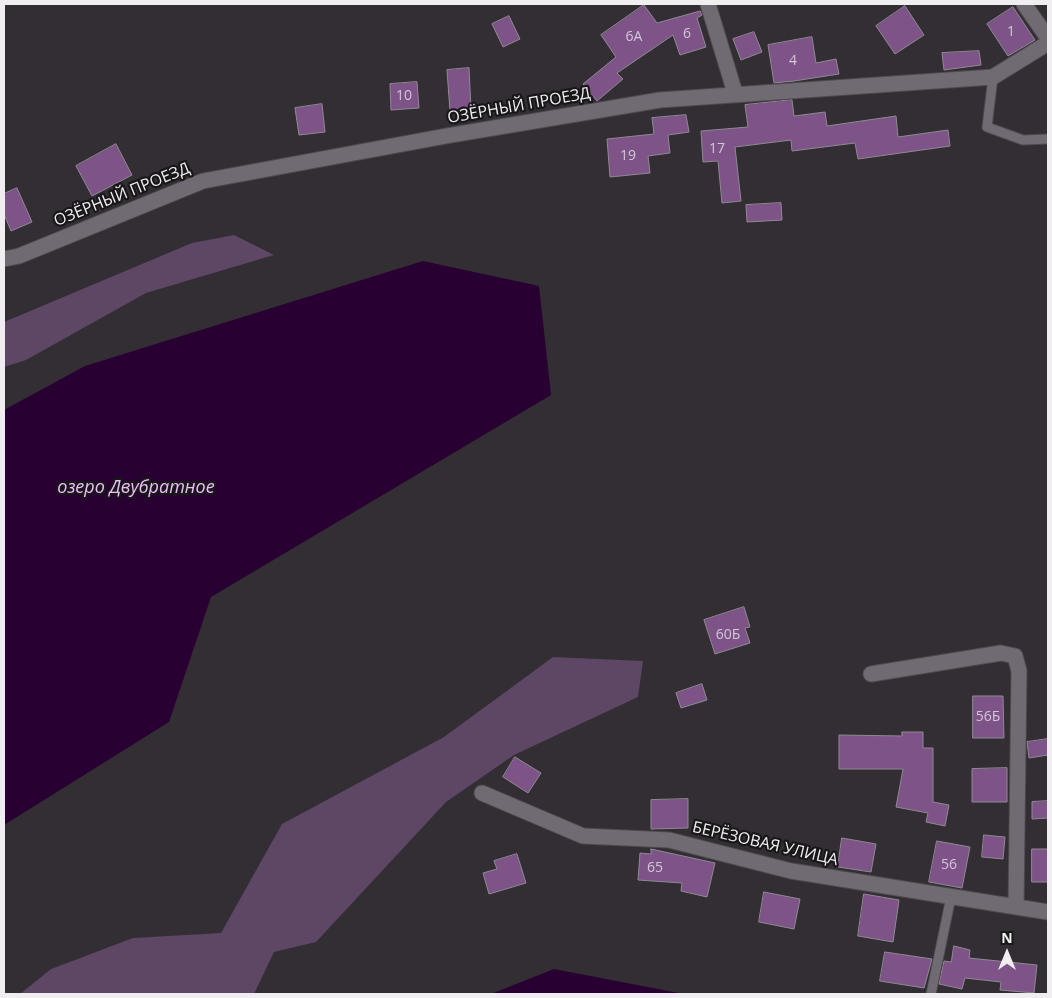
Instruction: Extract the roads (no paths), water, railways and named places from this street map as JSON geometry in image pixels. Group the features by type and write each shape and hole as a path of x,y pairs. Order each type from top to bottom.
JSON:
{"street":[{"path":"708,4 735,93"},
{"path":"1024,4 1048,38"},
{"name":"ОЗЁРНЫЙ ПРОЕЗД","path":"4,259 19,256 202,180 660,100 735,93 993,77 1048,43"},
{"path":"871,674 1001,653 1015,656 1019,671 1016,907"},
{"name":"БЕРЁЗОВАЯ УЛИЦА","path":"482,793 583,836 669,840 791,871 1048,912"}],"lane":[{"path":"993,77 987,127 1023,140 1048,139"},
{"path":"931,994 950,896"}],"water":[{"name":"озеро Двубратное","path":"423,261 539,286 551,395 211,597 169,722 4,825 4,410 85,366"},
{"path":"554,969 684,994 491,994"}]}
